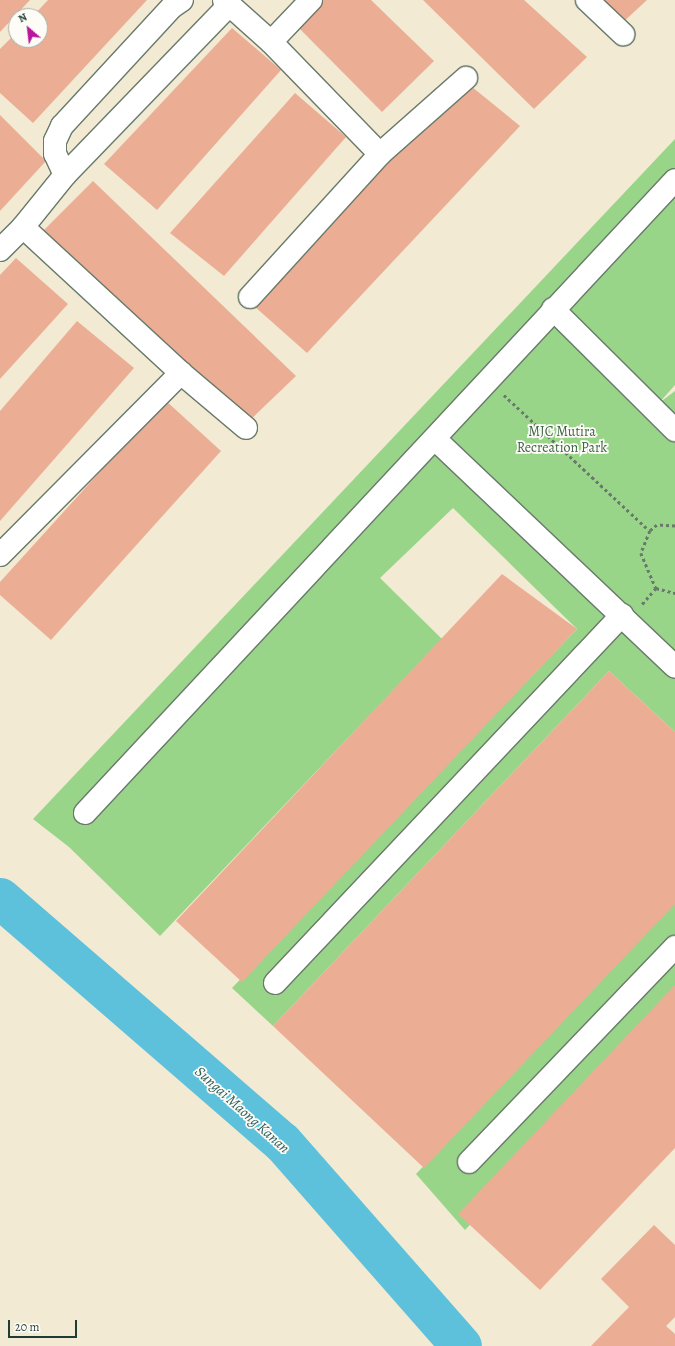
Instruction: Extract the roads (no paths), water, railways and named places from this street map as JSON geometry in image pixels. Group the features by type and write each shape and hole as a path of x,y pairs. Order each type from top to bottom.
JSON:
{"street":[{"path":"65,175 55,154 55,141 62,126 167,12 182,0"},
{"path":"271,42 311,0"},
{"path":"587,0 623,34"},
{"path":"0,250 23,227 65,175 226,3 271,42 380,154"},
{"path":"250,297 380,154 466,78"},
{"path":"85,813 489,381 553,309 675,180"},
{"path":"23,227 181,373 246,428"},
{"path":"553,309 675,430"},
{"path":"0,555 181,373"},
{"path":"435,439 675,667"},
{"path":"275,983 622,615"},
{"path":"469,1162 675,946"}],"waterway":[{"name":"Sungai Maong Kanan","path":"0,898 282,1142 461,1346"}],"park label":[{"name":"MJC Mutira Recreation Park","path":"562,440"}]}
